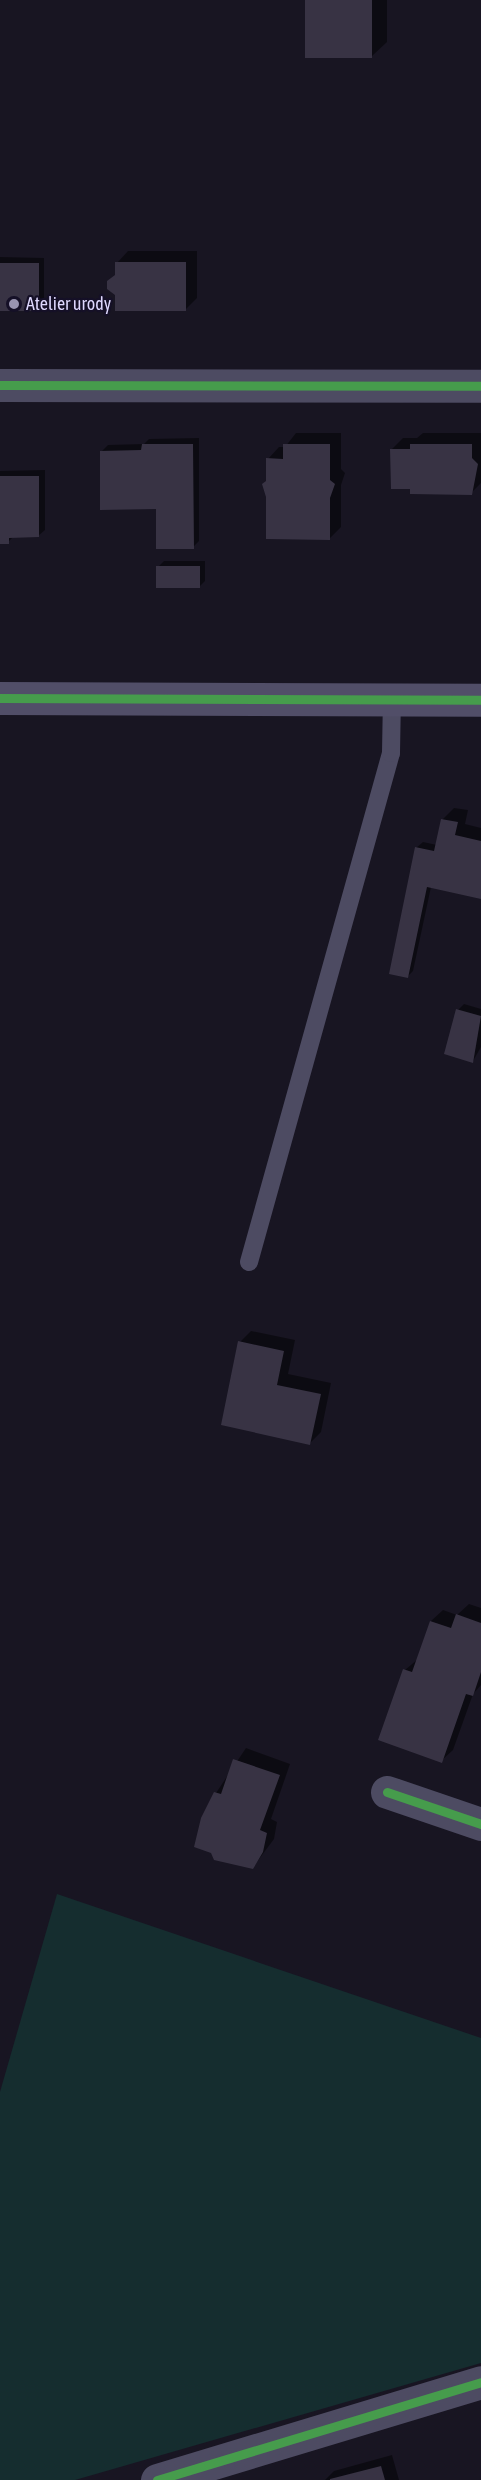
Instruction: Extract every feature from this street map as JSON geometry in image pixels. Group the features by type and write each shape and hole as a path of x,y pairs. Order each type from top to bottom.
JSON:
{"street":[{"path":"0,385 481,386"},
{"path":"0,698 481,700"},
{"path":"387,1792 481,1824"},
{"path":"157,2480 481,2382"}],"lane":[{"path":"249,1262 391,753 392,699"}],"green space":[{"path":"57,1894 481,2038 481,2363 75,2480 0,2480 0,2092"}],"building":[{"path":"305,0 372,0 372,58 305,58"},
{"path":"115,262 186,262 186,311 115,311 115,295 107,289 107,281 115,275"},
{"path":"0,263 39,263 39,311 0,311"},
{"path":"142,444 193,444 194,549 156,549 156,509 100,510 100,451 141,450"},
{"path":"283,444 330,444 330,480 335,484 330,498 330,540 266,539 266,497 262,484 266,481 266,458 283,459"},
{"path":"410,444 472,444 472,458 478,464 472,495 410,494 410,489 391,489 390,449 410,449"},
{"path":"0,476 39,476 39,537 9,538 9,544 0,544"},
{"path":"156,566 200,566 200,588 156,588"},
{"path":"441,819 458,822 455,835 481,841 481,899 427,887 408,978 389,974 415,847 434,851"},
{"path":"456,1009 481,1016 473,1063 444,1054"},
{"path":"238,1341 284,1351 277,1385 321,1394 310,1445 221,1425"},
{"path":"456,1614 481,1623 481,1672 473,1696 466,1694 442,1763 378,1740 403,1669 412,1672 430,1621 451,1628"},
{"path":"233,1759 280,1775 260,1830 267,1833 263,1852 253,1869 214,1860 211,1853 194,1847 201,1818 214,1792 221,1794"},
{"path":"381,2466 385,2480 330,2480 330,2479"}],"cycle path":[{"path":"0,385 481,386"},
{"path":"0,698 481,700"},
{"path":"387,1792 481,1824"},
{"path":"157,2480 481,2382"}],"place":[{"name":"Atelier urody","path":"14,304"}]}
